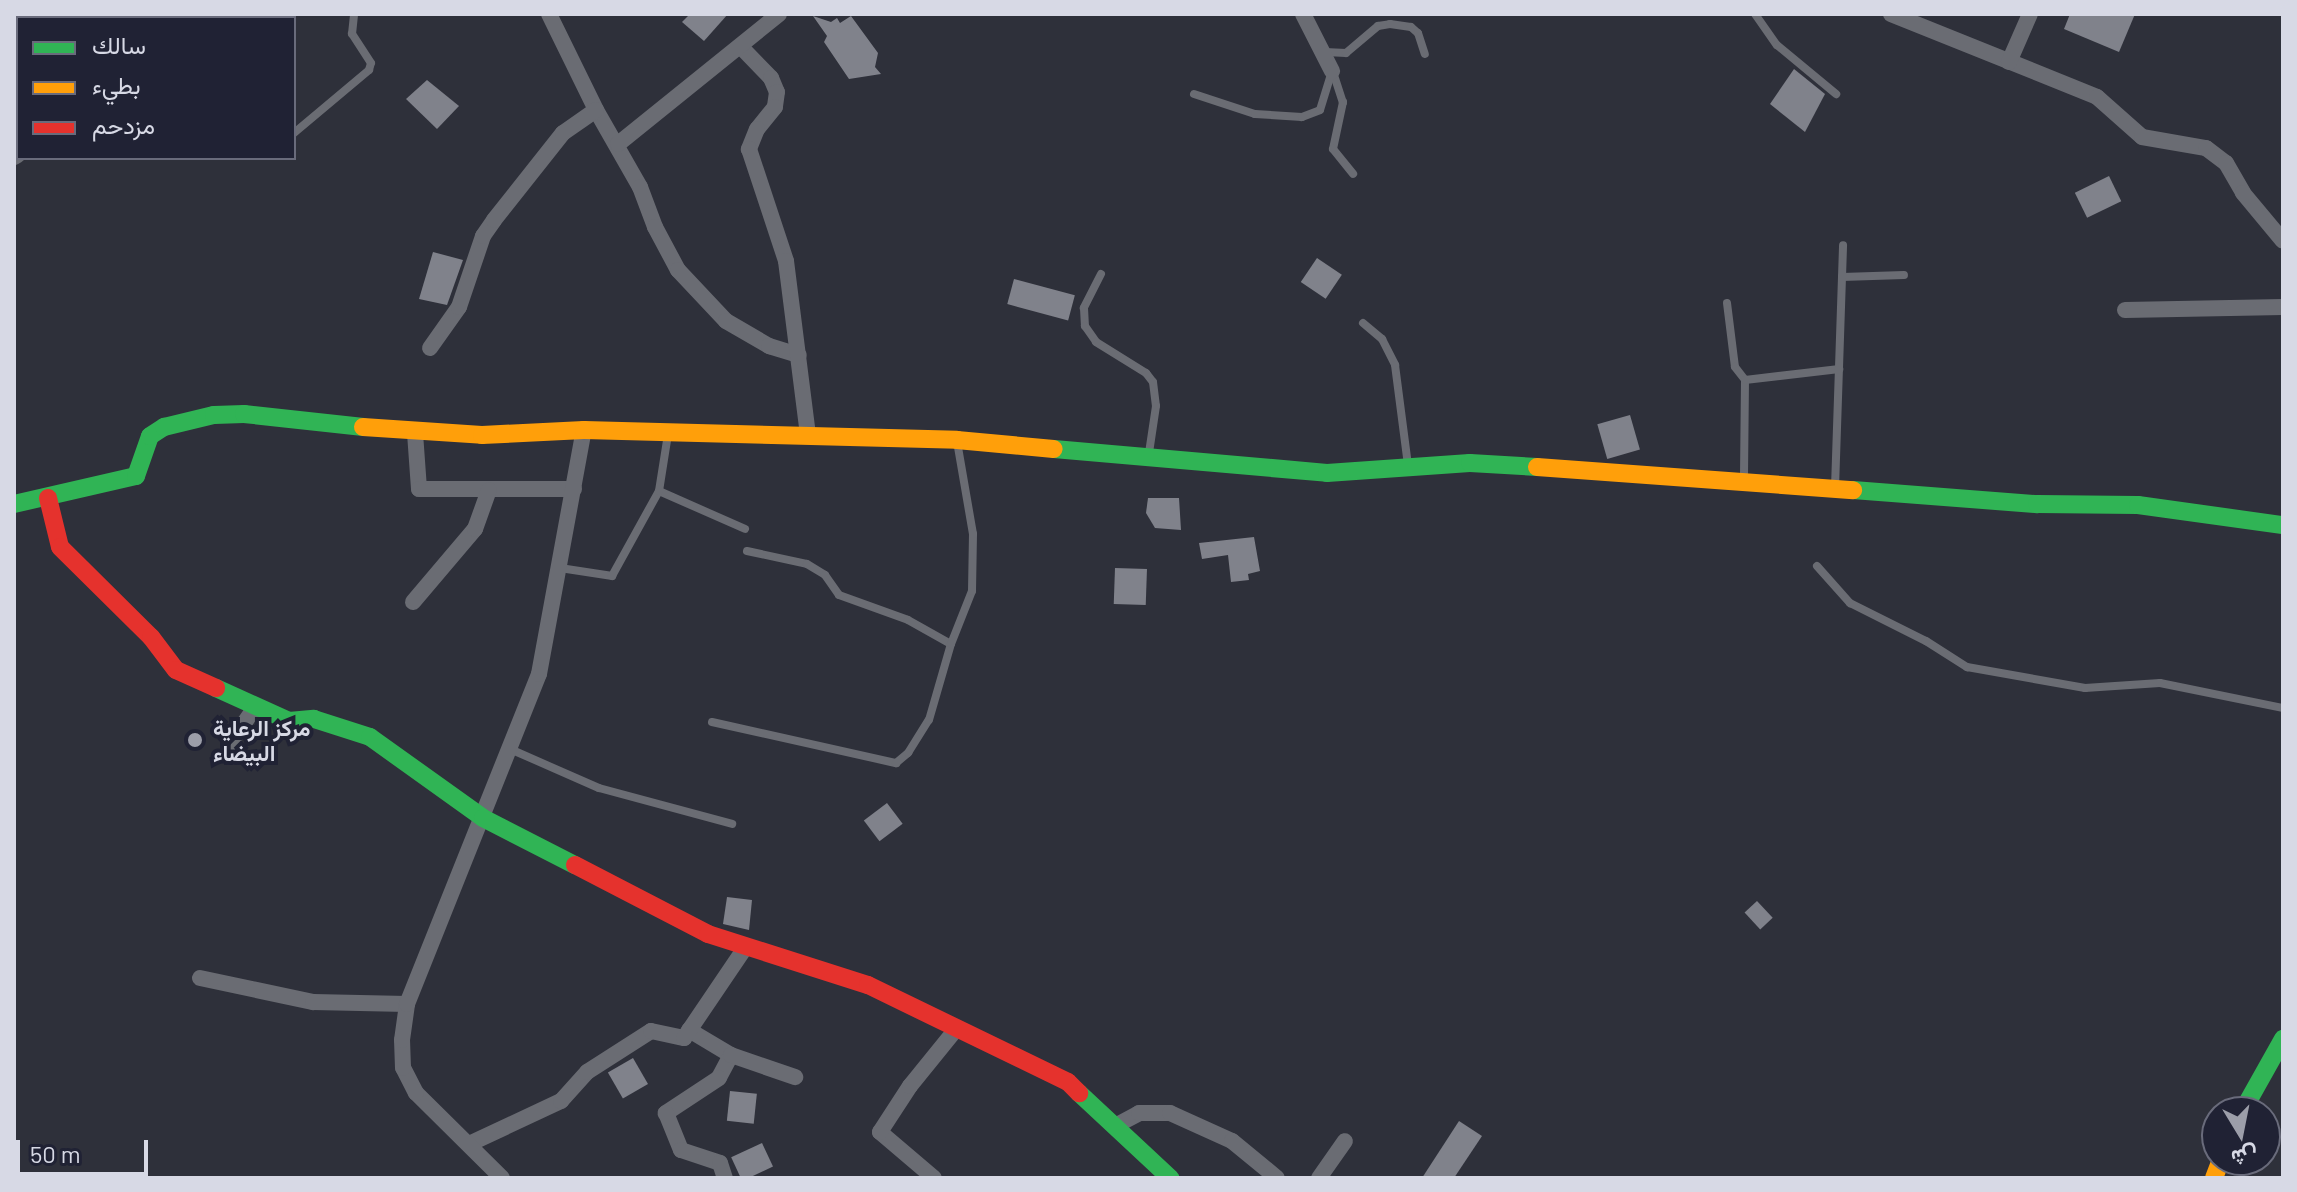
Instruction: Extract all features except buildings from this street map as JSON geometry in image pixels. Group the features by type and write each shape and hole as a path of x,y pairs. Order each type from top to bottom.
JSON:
{"street":[{"path":"549,14 596,110 640,187 659,237 697,294 751,337 786,353 799,355"},
{"path":"618,144 779,14"},
{"path":"1303,14 1332,71"},
{"path":"1891,14 2097,97 2142,137 2194,144 2217,155 2283,241"},
{"path":"2009,62 2030,14"},
{"path":"741,47 771,78 777,92 775,107 757,129 749,149 783,245 808,435"},
{"path":"430,348 459,307 483,236 494,220 563,133 596,110"},
{"path":"2125,310 2283,307"},
{"path":"14,504 136,476 150,436 164,427 214,415 244,414 415,433 482,435 584,430 957,440 1327,473 1470,463 1514,465 2037,504 2138,505 2283,525"},
{"path":"502,1178 408,1082 401,1055 407,1004 539,674 584,430"},
{"path":"415,433 419,489 574,489"},
{"path":"413,602 475,529 489,490"},
{"path":"48,498 60,547 151,637 176,670 289,721 314,719 370,737 483,818 708,934 868,985 1068,1082 1170,1178"},
{"path":"229,745 256,706"},
{"path":"469,1144 561,1101 587,1072 651,1031 684,1038 745,948"},
{"path":"200,978 313,1002 407,1004"},
{"path":"934,1178 880,1132 910,1086 957,1028"},
{"path":"689,1030 731,1055 795,1077"},
{"path":"2251,1096 2283,1039"},
{"path":"725,1178 720,1163 681,1150 666,1113 719,1078 731,1055"},
{"path":"1115,1126 1139,1113 1170,1113 1232,1141 1277,1178"},
{"path":"1319,1178 1345,1141"}],"lane":[{"path":"296,131 369,70 371,63 352,34 354,14"},
{"path":"1755,14 1777,45 1836,94"},
{"path":"1325,52 1346,53 1378,26 1390,24 1411,27 1418,33 1425,54"},
{"path":"1194,94 1255,114 1302,117 1320,110 1332,71"},
{"path":"1332,71 1343,102 1333,149 1353,174"},
{"path":"1835,489 1843,245"},
{"path":"1101,274 1084,308 1085,326 1096,342 1146,373 1153,382 1156,406 1148,458"},
{"path":"1842,277 1904,275"},
{"path":"1727,303 1735,367 1745,380 1744,482"},
{"path":"1363,323 1382,339 1395,365 1409,469"},
{"path":"1745,380 1839,369"},
{"path":"560,568 612,576 659,491 669,432"},
{"path":"712,722 896,763 908,753 929,720 951,644 967,611 973,569 973,534 957,440"},
{"path":"659,491 745,529"},
{"path":"747,551 807,564 825,575 839,595 908,620 951,644"},
{"path":"1817,566 1850,603 1926,641 1967,667 2085,688 2160,683 2283,708"},
{"path":"510,749 599,788 732,824"}],"traffic: fast":[{"path":"14,504 136,476 150,436 164,427 214,415 244,414 363,427"},
{"path":"1054,449 1327,473 1470,463 1537,467"},
{"path":"1853,490 2037,504 2138,505 2283,525"},
{"path":"216,688 289,721 314,719 370,737 483,818 575,865"},
{"path":"2251,1096 2283,1039"},
{"path":"1079,1093 1170,1178"}],"traffic: slow":[{"path":"363,427 482,435 584,430 957,440 1054,449"},
{"path":"1537,467 1853,490"}],"traffic: jam":[{"path":"48,498 60,547 151,637 176,670 216,688"},
{"path":"575,865 708,934 868,985 1068,1082 1079,1093"}],"place":[{"name":"مركز الرعاية البيضاء","path":"195,740"}]}
